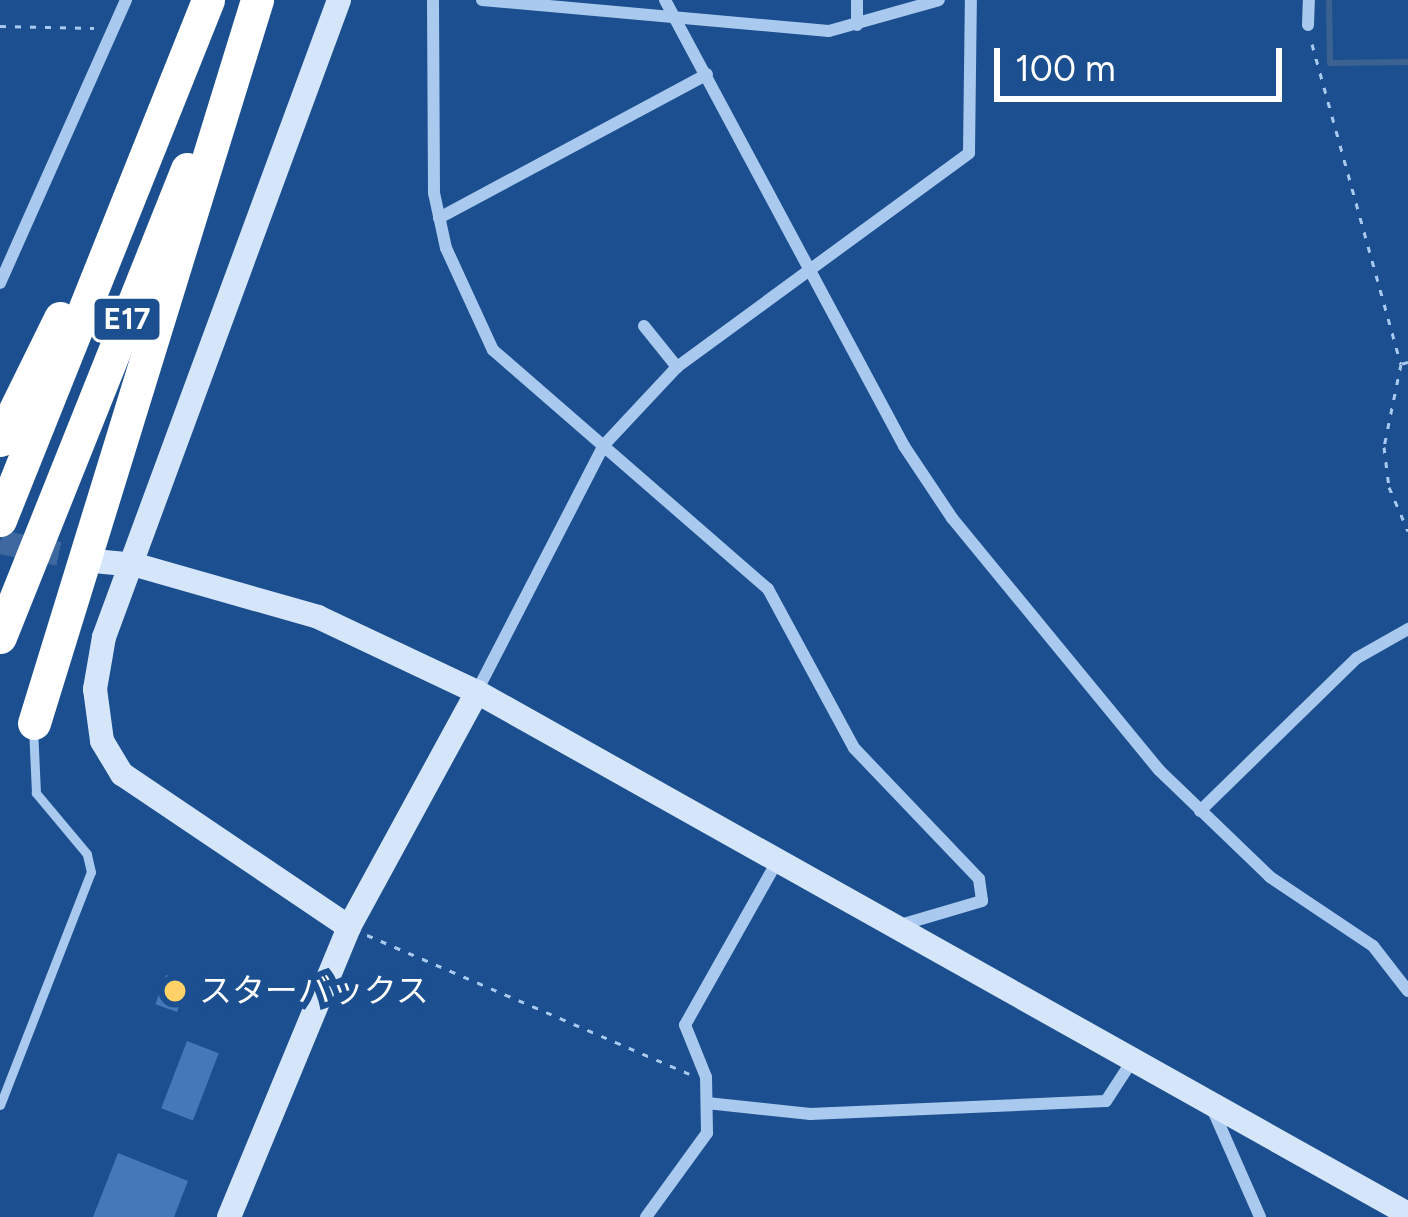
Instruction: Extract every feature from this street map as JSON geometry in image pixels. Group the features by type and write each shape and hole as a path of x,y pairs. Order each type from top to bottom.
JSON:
{"highway":[{"path":"0,440 196,0"},
{"name":"E17","path":"0,520 208,0"},
{"path":"34,723 256,0"},
{"name":"E17","path":"0,637 256,0"}],"street":[{"path":"0,283 126,0"},
{"path":"339,0 225,299 136,565 98,659 97,719 111,758 298,900 349,927"},
{"path":"433,0 440,218 493,350 768,589 854,748 979,880 982,901 896,926"},
{"path":"482,0 680,23 829,32 939,0"},
{"path":"665,0 904,446 952,518 1201,811 1317,914 1373,946 1408,991"},
{"path":"856,0 856,25"},
{"path":"229,1217 349,927 604,445 677,368 969,152 971,0"},
{"path":"1308,25 1309,0"},
{"path":"440,218 707,74"},
{"path":"644,326 677,368"},
{"path":"94,561 136,565 318,617 477,692 1408,1214"},
{"path":"1201,811 1357,658 1408,629"},
{"path":"646,1217 707,1133 706,1077 685,1025 777,862"},
{"path":"707,1102 809,1114 1106,1101 1132,1061"},
{"path":"1212,1108 1259,1217"}],"lane":[{"path":"0,1105 91,872 87,854 36,793 34,723"}],"path":[{"path":"1308,25 1401,364 1384,447 1389,487 1408,532"},
{"path":"0,26 115,28"},
{"path":"1401,364 1408,362"},
{"path":"349,927 706,1077"}],"building":[{"path":"166,975 188,983 177,1012 155,1004"},
{"path":"187,1041 219,1053 193,1120 161,1108"},
{"path":"118,1153 188,1181 174,1217 93,1217"}],"waterway":[{"path":"1329,0 1330,63 1408,62"}],"tunnel":[{"path":"0,542 94,561"}],"place":[{"name":"スターバックス","path":"175,991"}]}
